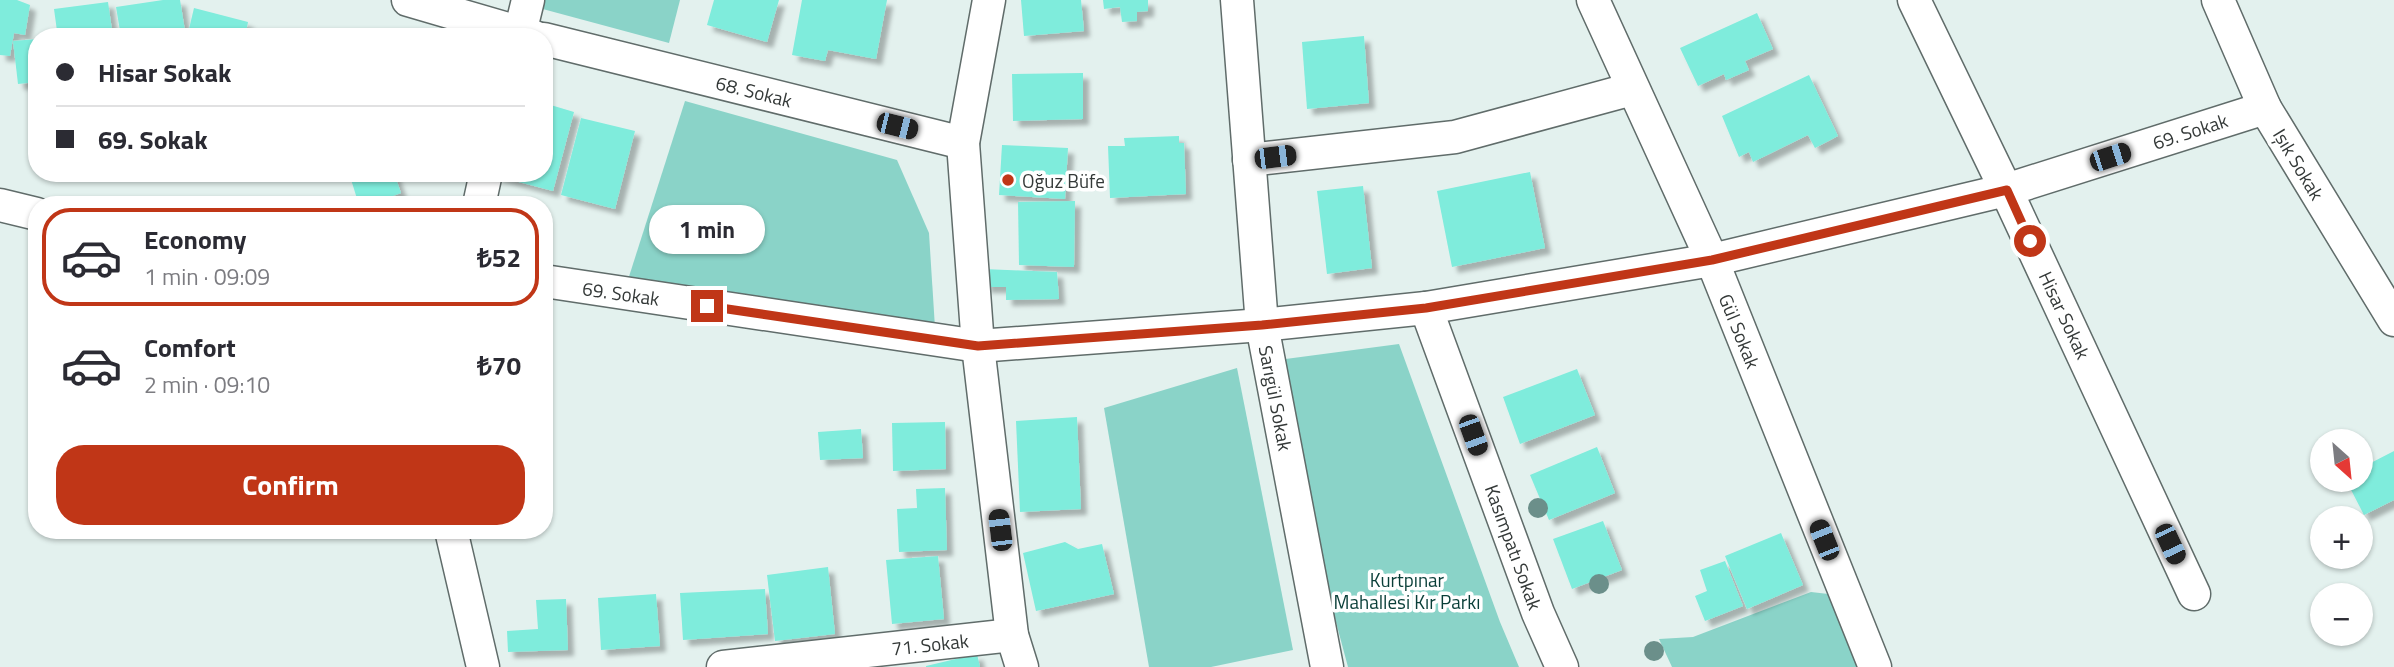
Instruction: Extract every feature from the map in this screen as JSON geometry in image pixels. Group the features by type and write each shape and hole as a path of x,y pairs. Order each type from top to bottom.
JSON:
{"street":[{"name":"68. Sokak","path":"408,0 502,28"},
{"path":"528,0 529,28"},
{"path":"989,0 963,143 978,346 1012,635 1022,667"},
{"name":"Sarıgül Sokak","path":"1237,0 1262,325 1327,667"},
{"name":"Gül Sokak","path":"1593,0 1712,260 1875,667"},
{"name":"Hisar Sokak","path":"1914,0 2007,190 2194,594"},
{"name":"Işık Sokak","path":"2218,0 2264,108 2394,320"},
{"name":"68. Sokak","path":"553,42 963,143"},
{"path":"1249,160 1455,137 1632,89"},
{"name":"69. Sokak","path":"553,282 978,346 1262,325 1426,308 1712,260 2007,190 2264,108"},
{"path":"0,205 28,212"},
{"name":"Kasımpatı Sokak","path":"1426,308 1538,613 1562,667"},
{"path":"453,539 483,667"},
{"name":"71. Sokak","path":"723,667 1012,635"}],"green space":[{"path":"541,0 680,0 669,43 539,8"},
{"path":"685,101 897,160 929,233 935,328 626,286"},
{"name":"Kurtpınar Mahallesi Kır Parkı","path":"1399,344 1500,622 1519,667 1348,667 1310,525 1278,360"},
{"path":"1237,368 1293,650 1211,667 1149,667 1104,408"},
{"path":"1811,592 1837,595 1861,667 1672,667 1659,639 1693,637"}],"building":[{"path":"0,0 17,0 30,5 25,35 14,33 10,56 0,55"},
{"path":"180,0 185,28 120,28 116,7"},
{"path":"714,0 779,0 767,42 707,25"},
{"path":"802,0 887,0 876,59 828,50 825,61 792,55"},
{"path":"1021,0 1081,0 1084,31 1024,36"},
{"path":"1103,0 1148,0 1148,11 1137,12 1137,21 1122,22 1120,7 1104,9"},
{"path":"108,2 112,28 57,28 54,9"},
{"path":"194,8 248,22 247,28 189,28"},
{"path":"1757,13 1773,49 1745,61 1749,70 1726,80 1724,74 1698,86 1680,48"},
{"path":"1364,36 1369,103 1307,109 1302,42"},
{"path":"28,40 28,83 18,84 13,41"},
{"path":"1083,73 1083,119 1013,121 1012,74"},
{"path":"1809,75 1838,136 1815,148 1808,135 1753,162 1749,152 1739,157 1722,116"},
{"path":"553,106 574,112 553,191 519,182 553,182"},
{"path":"581,118 635,131 615,209 561,195"},
{"path":"1179,136 1179,143 1184,143 1186,194 1110,198 1108,146 1125,146 1124,138"},
{"path":"1002,145 1068,148 1065,199 999,195"},
{"path":"1530,172 1545,248 1452,267 1437,191"},
{"path":"352,182 397,182 401,193 393,196 356,196"},
{"path":"1363,186 1372,268 1327,274 1317,191"},
{"path":"1075,201 1074,267 1019,265 1018,202"},
{"path":"983,269 1057,272 1059,299 1006,300 1006,287 985,287"},
{"path":"1577,369 1595,415 1520,444 1503,397"},
{"path":"1077,417 1081,509 1020,512 1016,421"},
{"path":"945,422 946,469 893,471 892,423"},
{"path":"861,429 863,458 820,460 818,432"},
{"path":"1597,447 1615,493 1549,520 1530,475"},
{"path":"2394,451 2394,500 2373,510 2373,506 2359,506 2352,492 2373,492 2373,462"},
{"path":"945,488 947,550 899,552 897,509 917,508 916,489"},
{"path":"1603,521 1622,570 1572,589 1553,539"},
{"path":"1781,533 1803,585 1747,609 1725,556"},
{"path":"1065,542 1078,549 1102,544 1114,594 1036,611 1023,553"},
{"path":"938,556 944,619 892,624 886,560"},
{"path":"1725,561 1743,606 1705,621 1695,596 1707,591 1700,570"},
{"path":"828,567 835,634 775,641 767,575"},
{"path":"765,589 768,634 683,640 680,593"},
{"path":"656,594 660,646 601,650 598,598"},
{"path":"566,599 568,650 508,652 507,631 538,629 536,600"},
{"path":"977,654 980,667 926,667 926,666"}],"place":[{"name":"Oğuz Büfe","path":"1008,180"}],"route":[{"path":"707,306 978,346 1262,325 1426,308 1712,260 2007,190 2030,241"}]}
